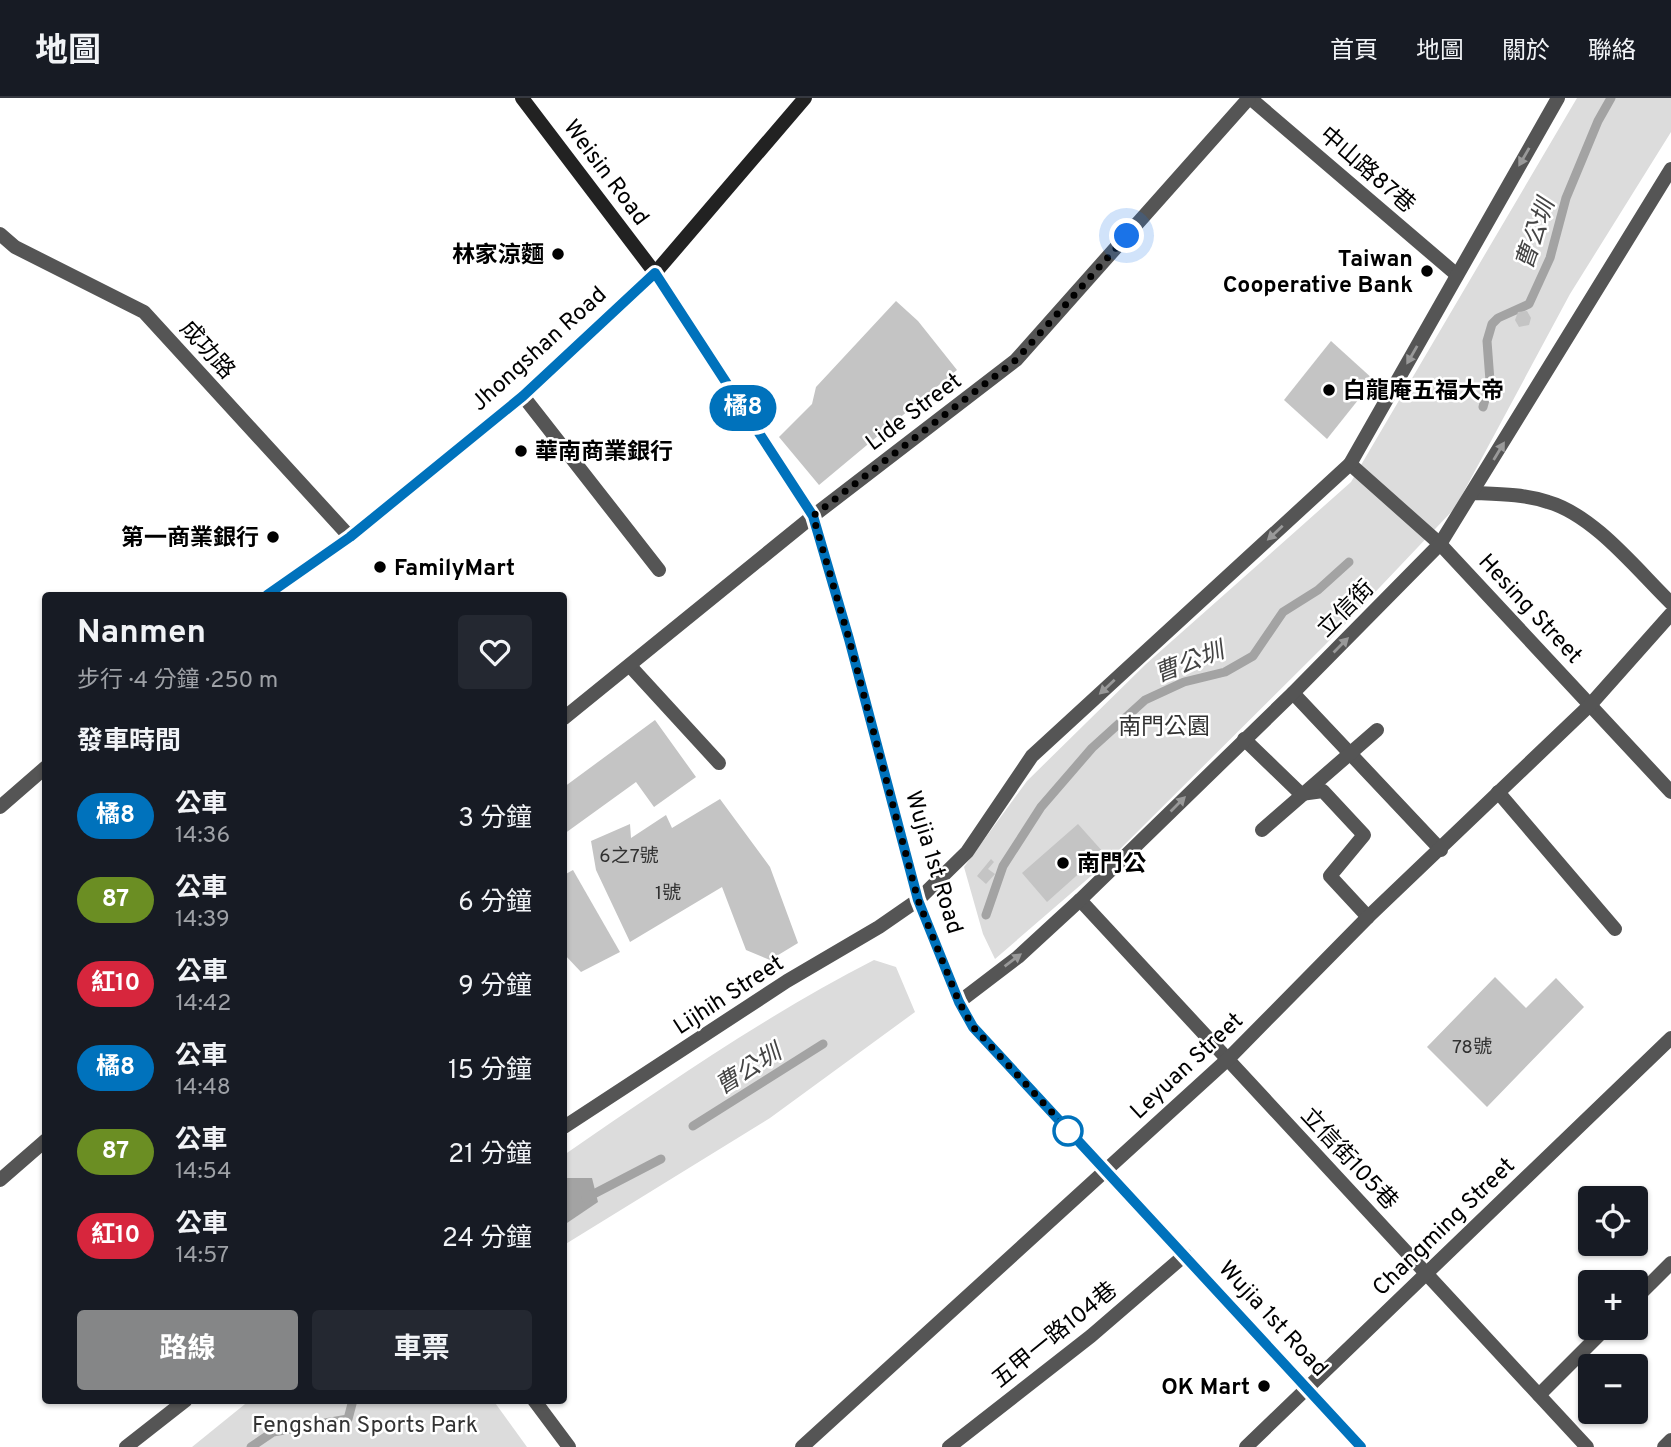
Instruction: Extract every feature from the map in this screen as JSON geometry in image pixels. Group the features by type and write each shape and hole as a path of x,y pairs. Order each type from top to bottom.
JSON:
{"main road":[{"name":"Weisin Road","path":"523,98 655,273"},
{"name":"Jhongshan Road","path":"655,273 805,98"},
{"name":"Wujia 1st Road","path":"655,273 813,516 849,639 918,900 959,1002 973,1027 1361,1447"}],"street":[{"name":"中山路87巷","path":"1250,98 1457,275"},
{"name":"Lide Street","path":"567,716 813,516 1016,360 1250,98"},
{"path":"918,900 967,852 1032,757 1350,464 1558,98"},
{"name":"立信街","path":"959,1002 1018,957 1080,900 1293,693 1440,544 1671,169"},
{"name":"成功路","path":"0,234 15,247 144,312 350,537"},
{"name":"Jhongshan Road","path":"271,592 350,537 523,396 655,273"},
{"path":"523,396 659,570"},
{"name":"Hesing Street","path":"1350,464 1440,544 1671,792"},
{"path":"1473,493 1524,496 1550,502 1573,513 1605,539 1671,603"},
{"name":"Leyuan Street","path":"802,1447 1228,1059 1368,917 1590,705 1671,614"},
{"path":"630,666 719,764"},
{"path":"1293,693 1441,850"},
{"path":"1262,830 1377,730"},
{"path":"1244,739 1301,794"},
{"path":"0,807 42,770"},
{"path":"1301,794 1323,791 1364,835 1331,876 1368,917"},
{"path":"1498,792 1615,929"},
{"name":"Lijhih Street","path":"567,1125 787,981 879,927 918,900"},
{"name":"立信街105巷","path":"1080,900 1587,1447"},
{"name":"Changming Street","path":"1246,1447 1671,1038"},
{"path":"0,1180 42,1143"},
{"name":"五甲一路104巷","path":"949,1447 1091,1336 1185,1255"},
{"path":"1648,1286 1671,1264"},
{"path":"1539,1395 1594,1340"},
{"path":"126,1447 181,1404"},
{"path":"537,1404 569,1447"},
{"path":"1664,1447 1671,1440"}],"green space":[{"name":"南門公園","path":"1577,98 1671,98 1671,132 1570,294 1455,508 1325,645 1105,864 995,959 983,934 964,867 1027,781 1146,664 1351,482"},
{"path":"874,960 896,967 915,1012 770,1118 567,1243 567,1153 754,1028"},
{"name":"Fengshan Sports Park","path":"245,1404 496,1404 527,1447 192,1447"}],"shaded area":[{"path":"567,1178 592,1178 598,1202 567,1223"}],"building":[{"path":"896,301 918,321 957,370 819,485 779,437 812,404 816,387"},
{"path":"1527,311 1531,318 1529,325 1519,327 1515,320 1518,312"},
{"name":"白龍庵五福大帝","path":"1331,341 1374,380 1327,439 1284,400"},
{"path":"655,720 696,777 654,807 636,782 567,832 567,785"},
{"path":"720,799 770,867 798,943 770,960 746,950 722,887 630,942 596,870 591,841 630,824 631,838 666,815 672,828"},
{"name":"南門公","path":"1078,824 1103,852 1047,902 1022,873"},
{"path":"991,859 994,862 988,869 995,874 986,884 977,876"},
{"path":"573,870 620,952 581,972 567,957 567,873"},
{"path":"1495,977 1526,1008 1556,978 1584,1007 1487,1107 1427,1047"}],"waterway":[{"name":"曹公圳","path":"1483,407 1490,381 1487,341 1492,324 1498,318 1529,304 1550,258 1566,198 1598,121 1611,98"},
{"name":"曹公圳","path":"986,915 1003,866 1041,807 1092,748 1145,700 1184,682 1225,672 1253,656 1283,612 1318,590 1349,562"},
{"name":"曹公圳","path":"693,1126 823,1044"},
{"name":"曹公圳","path":"586,1198 661,1159"},
{"name":"曹公圳","path":"251,1447 273,1432 348,1419 352,1404"}],"bus line":[{"name":"橘8","path":"271,592 350,537 523,396 655,273 813,516 849,639 918,900 959,1002 973,1027 1361,1447"}],"place":[{"name":"林家涼麵","path":"558,254"},
{"name":"Taiwan Cooperative Bank","path":"1427,271"},
{"name":"白龍庵五福大帝","path":"1329,390"},
{"name":"華南商業銀行","path":"521,451"},
{"name":"第一商業銀行","path":"273,537"},
{"name":"FamilyMart","path":"380,567"},
{"name":"南門公","path":"1063,863"},
{"name":"OK Mart","path":"1264,1386"}],"route":[{"path":"1068,1131 1073,1135 973,1027 959,1002 918,900 849,639 813,516 1016,360 1127,236"}]}
